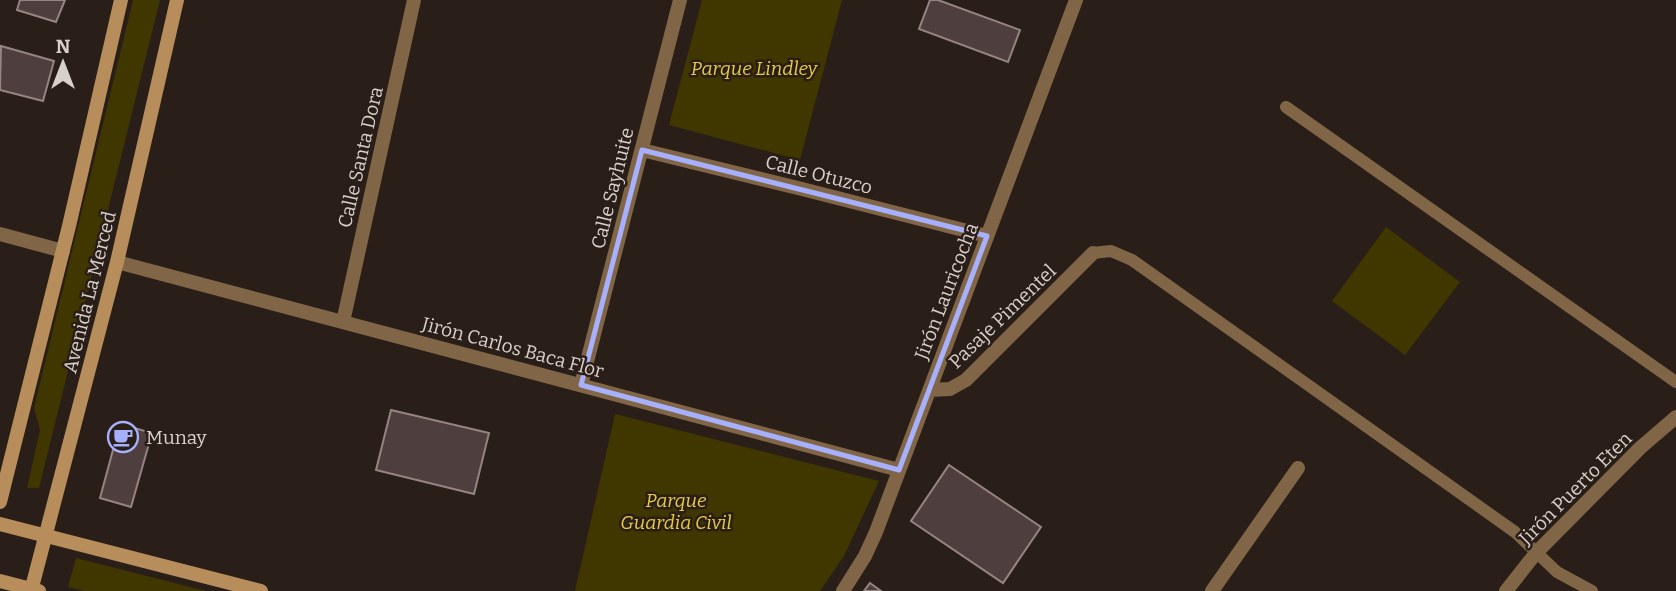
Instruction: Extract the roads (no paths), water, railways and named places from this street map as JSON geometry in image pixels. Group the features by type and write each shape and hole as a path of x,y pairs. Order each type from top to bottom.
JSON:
{"main road":[{"name":"Avenida La Merced","path":"0,502 63,251 121,0"},
{"name":"Avenida La Merced","path":"34,590 117,262 177,0"},
{"path":"0,524 261,591"},
{"path":"0,580 34,590"}],"street":[{"name":"Calle Santa Dora","path":"343,322 414,0"},
{"name":"Calle Sayhuite","path":"582,385 680,0"},
{"name":"Jirón Lauricocha","path":"843,591 865,556 876,532 1075,0"},
{"name":"Calle Otuzco","path":"642,150 988,236"},
{"path":"0,234 63,251"},
{"name":"Pasaje Pimentel","path":"930,390 950,389 966,380 1093,253"},
{"name":"Jirón Carlos Baca Flor","path":"117,262 899,470"},
{"name":"Jirón Puerto Eten","path":"1506,591 1536,553 1640,448 1676,417"},
{"path":"1212,591 1298,468"}],"lane":[{"path":"1286,107 1676,382"},
{"path":"1093,253 1111,251 1132,260 1515,532 1557,572 1592,591"}],"place":[{"name":"Munay","path":"123,437"}],"park label":[{"name":"Parque Lindley","path":"754,68"},
{"name":"Parque Guardia Civil","path":"676,511"}]}
